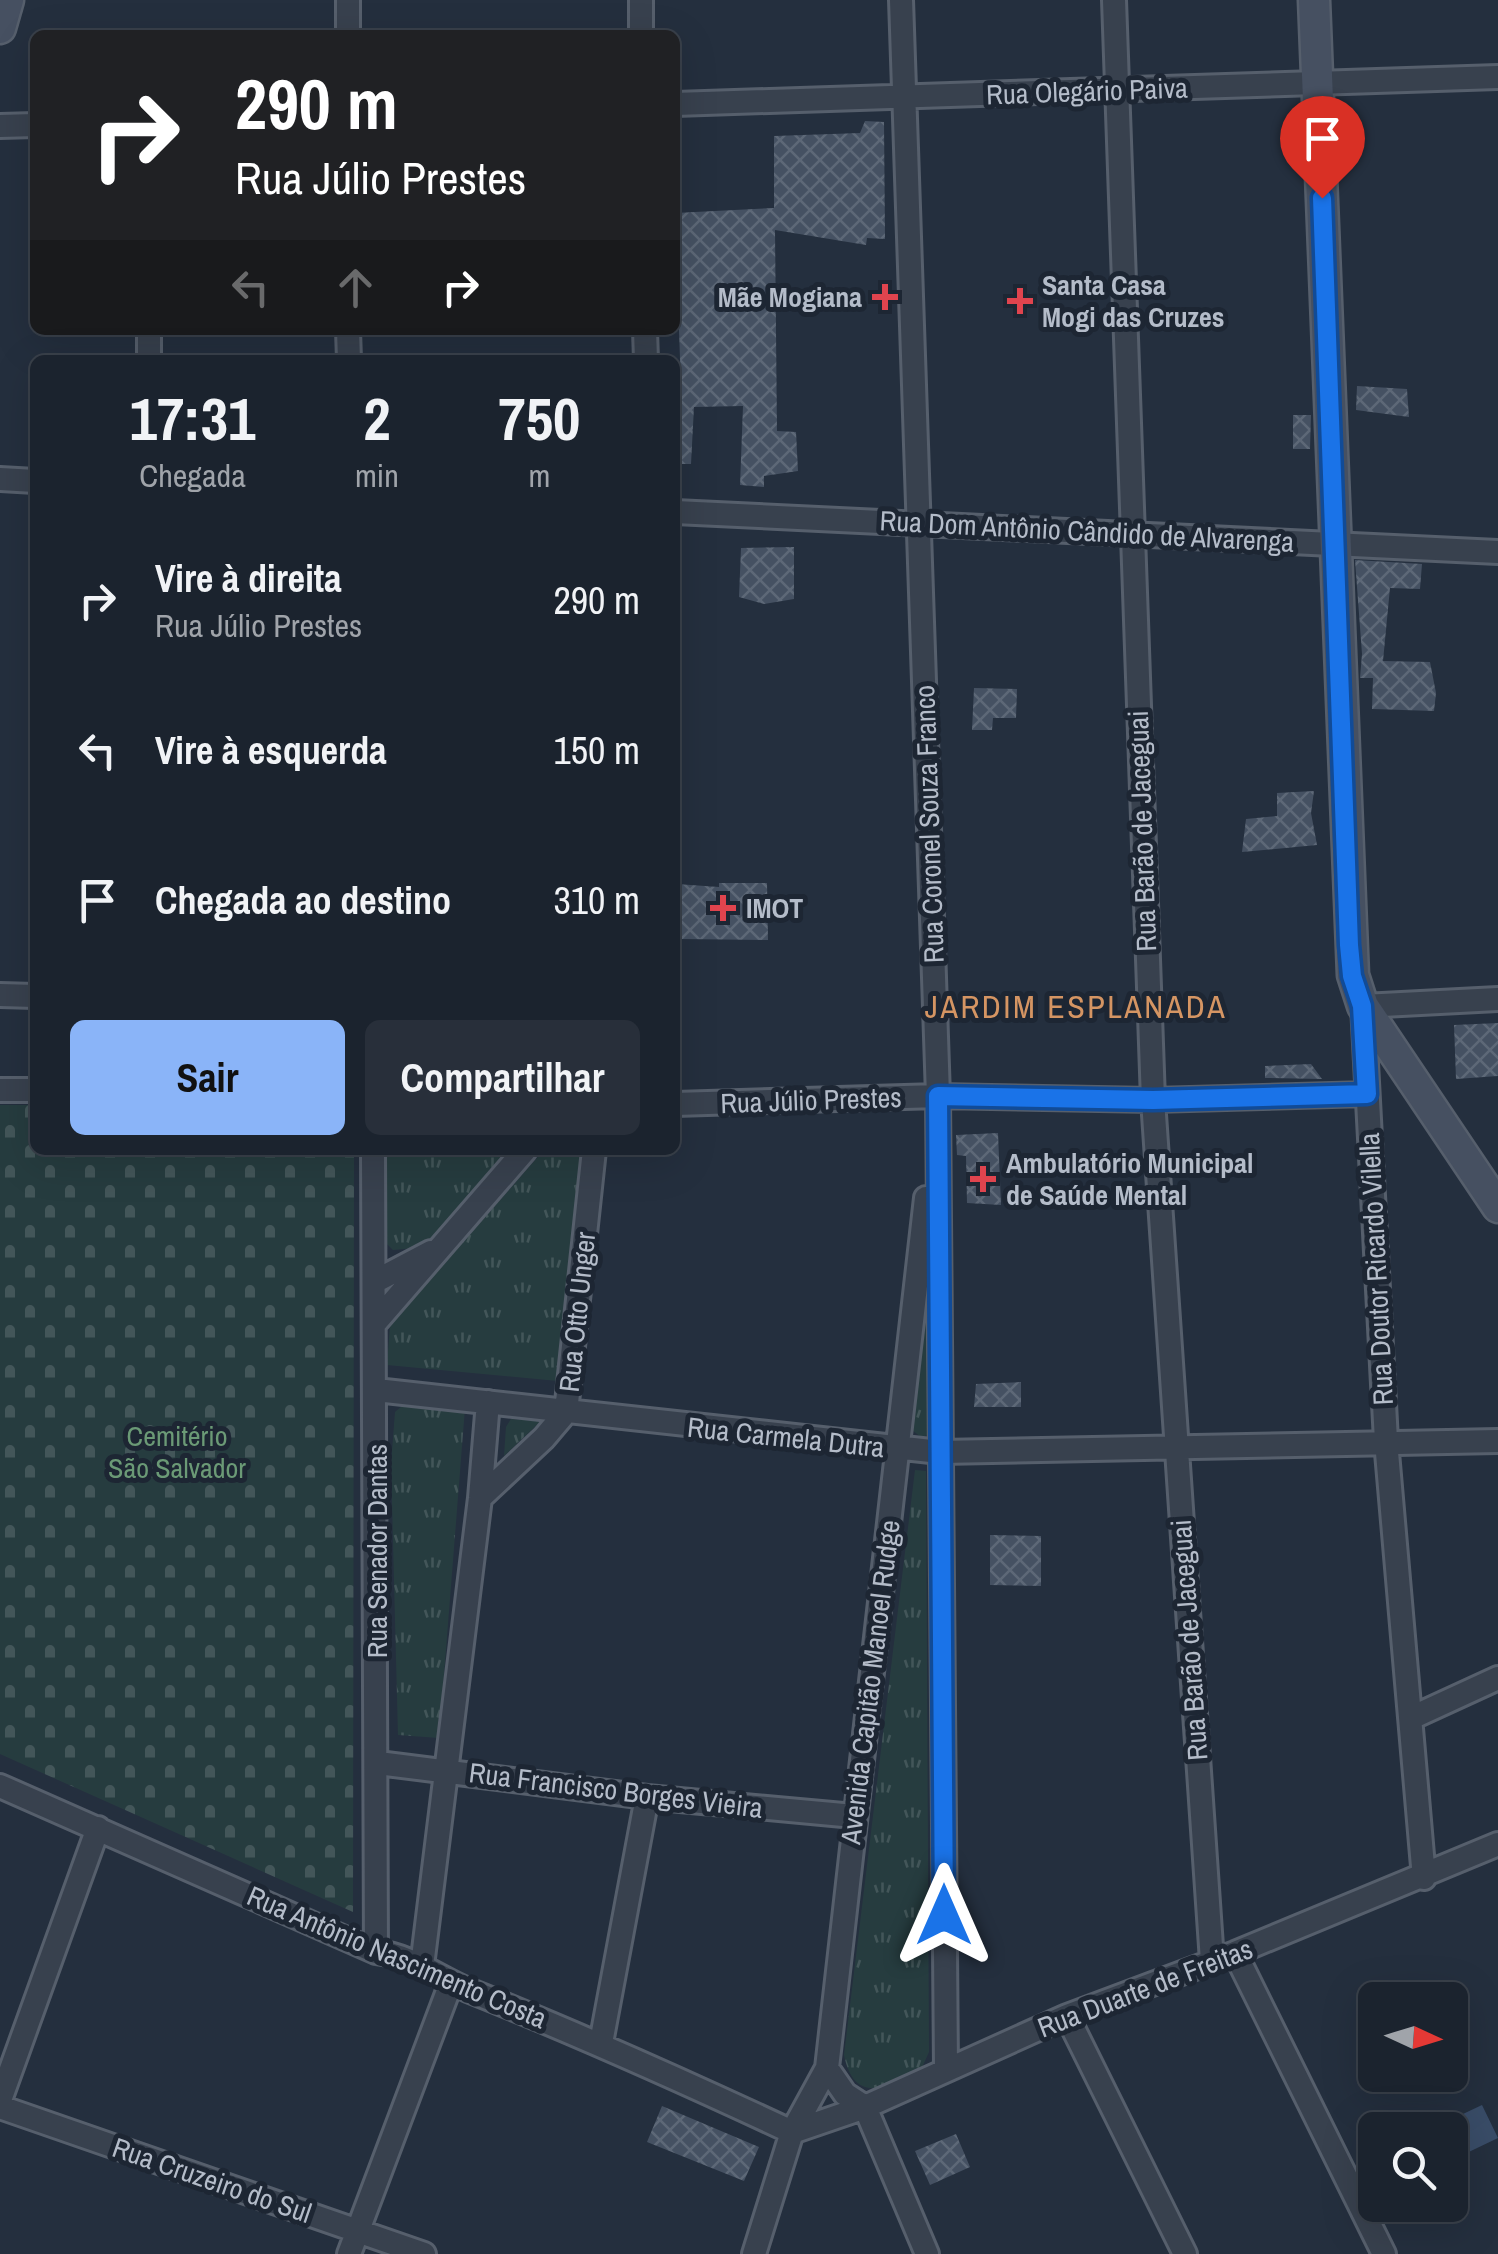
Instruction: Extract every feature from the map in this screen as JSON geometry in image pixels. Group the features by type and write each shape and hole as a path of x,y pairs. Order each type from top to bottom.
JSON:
{"street":[{"path":"0,28 8,0"},
{"path":"348,0 348,30"},
{"path":"641,0 641,30"},
{"name":"Rua Coronel Souza Franco","path":"901,0 938,1096 946,2069"},
{"name":"Rua Barão de Jaceguai","path":"1114,0 1130,536 1153,1100 1212,1961"},
{"name":"Rua Doutor Ricardo Vilella","path":"1314,0 1349,945 1352,976 1362,1006 1386,1441 1424,1878"},
{"name":"Rua Olegário Paiva","path":"680,104 1498,77"},
{"path":"0,126 30,125"},
{"path":"0,480 30,481"},
{"name":"Rua Dom Antônio Cândido de Alvarenga","path":"680,512 1498,552"},
{"path":"0,996 30,996"},
{"path":"1362,1006 1498,999"},
{"path":"1362,1006 1498,1207"},
{"path":"0,1090 30,1090"},
{"name":"Rua Júlio Prestes","path":"680,1100 938,1096 1153,1100 1367,1094"},
{"name":"Avenida Capitão Manoel Rudge","path":"754,2254 792,2132 826,2068 938,1096"},
{"name":"Rua Senador Dantas","path":"373,1155 376,1952"},
{"path":"375,1322 522,1155"},
{"name":"Rua Otto Unger","path":"480,1498 566,1412 593,1155"},
{"path":"374,1282 448,1242"},
{"name":"Rua Carmela Dutra","path":"376,1390 940,1452 1498,1441"},
{"path":"422,1966 480,1498 488,1402"},
{"path":"1411,1718 1498,1678"},
{"name":"Rua Francisco Borges Vieira","path":"378,1763 646,1797 854,1816"},
{"name":"Rua Antônio Nascimento Costa","path":"0,1786 376,1952 393,1954 452,1983 601,2043 792,2132"},
{"path":"601,2043 646,1797"},
{"path":"0,2104 98,1828"},
{"name":"Rua Duarte de Freitas","path":"792,2132 865,2106 1068,2016 1424,1878 1498,1844"},
{"path":"1236,1954 1384,2254"},
{"path":"348,2254 452,1983"},
{"path":"1068,2016 1185,2254"},
{"path":"826,2068 845,2094 865,2106 926,2254"},
{"name":"Rua Cruzeiro do Sul","path":"0,2104 424,2254"}],"green space":[{"name":"Cemitério São Salvador","path":"0,1105 30,1105 30,1155 354,1155 353,1912 0,1754"},
{"path":"380,1155 512,1155 447,1233 415,1248 393,1250 382,1239"},
{"path":"540,1155 581,1155 558,1381 387,1365 390,1325"},
{"path":"927,1307 928,1435 921,1437 912,1430"},
{"path":"408,1401 465,1408 439,1738 398,1735 391,1464 395,1412"},
{"path":"511,1419 541,1421 504,1456 506,1427"},
{"path":"915,1470 926,1471 929,2052 919,2074 872,2088 855,2081 844,2055"}],"water":[{"path":"1482,2105 1498,2138 1468,2152 1468,2112"}],"building":[{"path":"865,121 884,122 885,239 867,238 866,245 775,230 777,431 796,432 798,471 764,476 764,487 740,485 743,406 694,407 691,464 680,464 680,213 774,208 774,136 860,133"},
{"path":"1357,386 1407,389 1409,417 1356,410"},
{"path":"1293,415 1311,415 1310,449 1293,449"},
{"path":"794,547 794,599 764,604 739,597 741,548"},
{"path":"1355,560 1422,564 1420,589 1390,588 1383,661 1430,662 1436,693 1434,711 1372,709 1373,678 1360,678 1362,654"},
{"path":"974,688 1017,689 1016,718 993,718 992,730 972,730"},
{"path":"1314,791 1311,813 1317,845 1242,852 1246,819 1277,816 1277,793"},
{"name":"IMOT","path":"719,883 767,883 768,940 680,939 680,884 719,887"},
{"path":"1498,1023 1498,1076 1456,1079 1454,1025"},
{"path":"1311,1064 1322,1079 1265,1078 1265,1066"},
{"name":"Ambulatório Municipal de Saúde Mental","path":"998,1133 1001,1205 967,1203 966,1156 957,1155 956,1135"},
{"path":"1021,1382 1021,1407 974,1407 976,1384"},
{"path":"990,1535 1041,1536 1041,1586 990,1585"},
{"path":"662,2106 759,2147 744,2181 647,2142"},
{"path":"956,2134 970,2167 930,2185 915,2151"}],"place":[{"name":"Mãe Mogiana","path":"885,297"},
{"name":"Santa Casa Mogi das Cruzes","path":"1020,301"},
{"name":"IMOT","path":"723,908"},
{"name":"Ambulatório Municipal de Saúde Mental","path":"983,1179"}],"district":[{"name":"JARDIM ESPLANADA","path":"1076,1006"}],"route":[{"path":"944,1915 938,1096 1153,1100 1367,1094 1362,1006 1352,976 1349,945 1322,198"}]}
